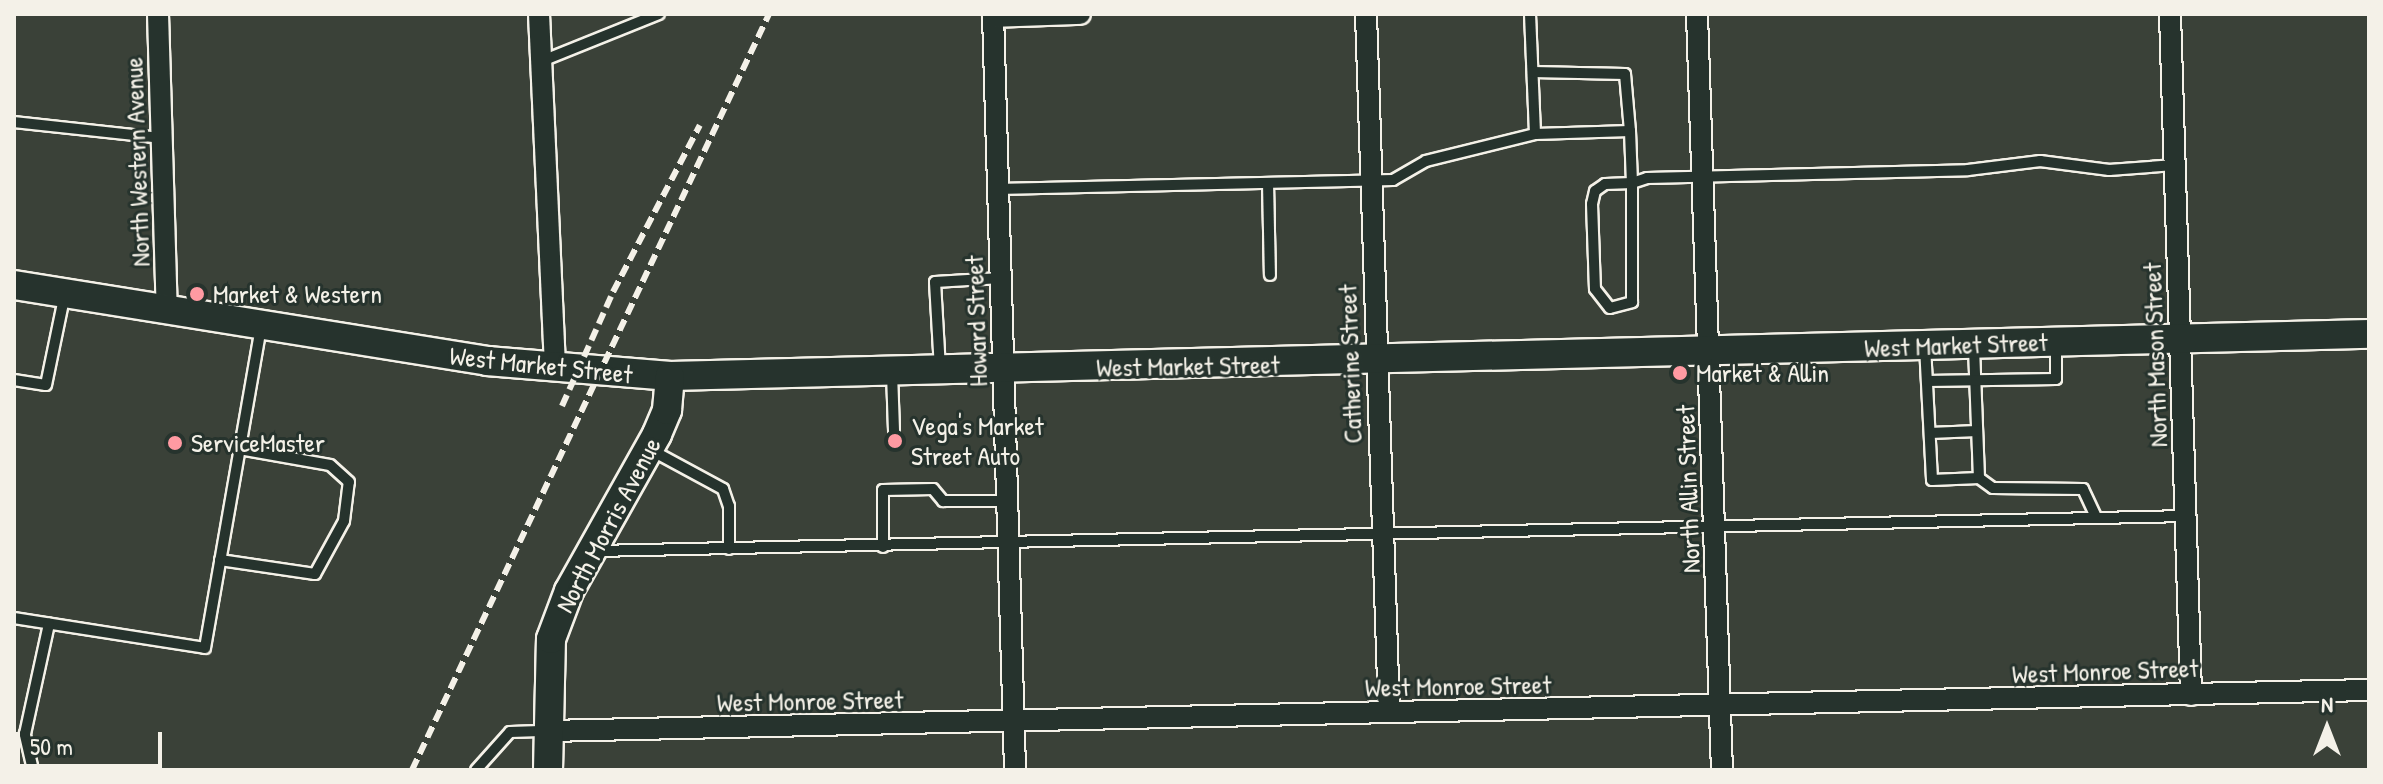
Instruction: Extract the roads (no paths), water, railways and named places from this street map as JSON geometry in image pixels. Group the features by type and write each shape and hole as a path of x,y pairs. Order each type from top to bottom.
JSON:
{"street":[{"name":"North Western Avenue","path":"158,14 167,309"},
{"path":"539,14 555,370"},
{"path":"993,15 1080,14"},
{"name":"Catherine Street","path":"1366,14 1389,712"},
{"name":"North Allin Street","path":"1697,14 1722,770"},
{"name":"North Mason Street","path":"2170,14 2191,695"},
{"name":"Howard Street","path":"993,15 1015,770"},
{"name":"West Market Street","path":"14,285 555,370 670,376 1708,353 2369,334"},
{"name":"North Morris Avenue","path":"548,770 551,639 591,551 649,449 667,410 670,376"},
{"name":"West Monroe Street","path":"548,731 1014,723 2369,690"}],"lane":[{"path":"542,61 659,14"},
{"path":"1530,14 1535,134"},
{"path":"1533,72 1625,74 1630,131 1632,183 1634,293 1626,308 1610,308 1600,300 1595,289 1592,204 1605,184 1632,183 1704,173 1968,170 2040,161 2109,170 2175,165"},
{"path":"14,122 162,138"},
{"path":"997,189 1393,180 1426,161 1535,134 1630,131"},
{"path":"1268,183 1270,275"},
{"path":"940,371 935,282 1001,278"},
{"path":"14,380 46,385 65,293"},
{"path":"14,618 205,648 261,325"},
{"path":"1927,381 2056,379 2055,342"},
{"path":"1974,345 1979,478"},
{"path":"1925,346 1932,480 1979,478 1993,488 2083,489 2096,517"},
{"path":"892,373 894,431"},
{"path":"1930,433 1977,431"},
{"path":"220,560 315,574 344,521 349,482 330,465 239,449"},
{"path":"649,449 723,489 729,506 729,549"},
{"path":"883,547 883,490 933,489 943,501 1006,501"},
{"path":"591,551 1008,545 2185,516"},
{"path":"33,770 25,734 49,624"},
{"path":"476,770 510,732 548,731"}],"railway":[{"path":"412,770 769,14"},
{"path":"562,406 613,292 700,125"}],"place":[{"name":"Market & Western","path":"197,294"},
{"name":"Market & Allin","path":"1680,373"},
{"name":"Vega's Market Street Auto","path":"895,441"},
{"name":"ServiceMaster","path":"175,443"}]}
